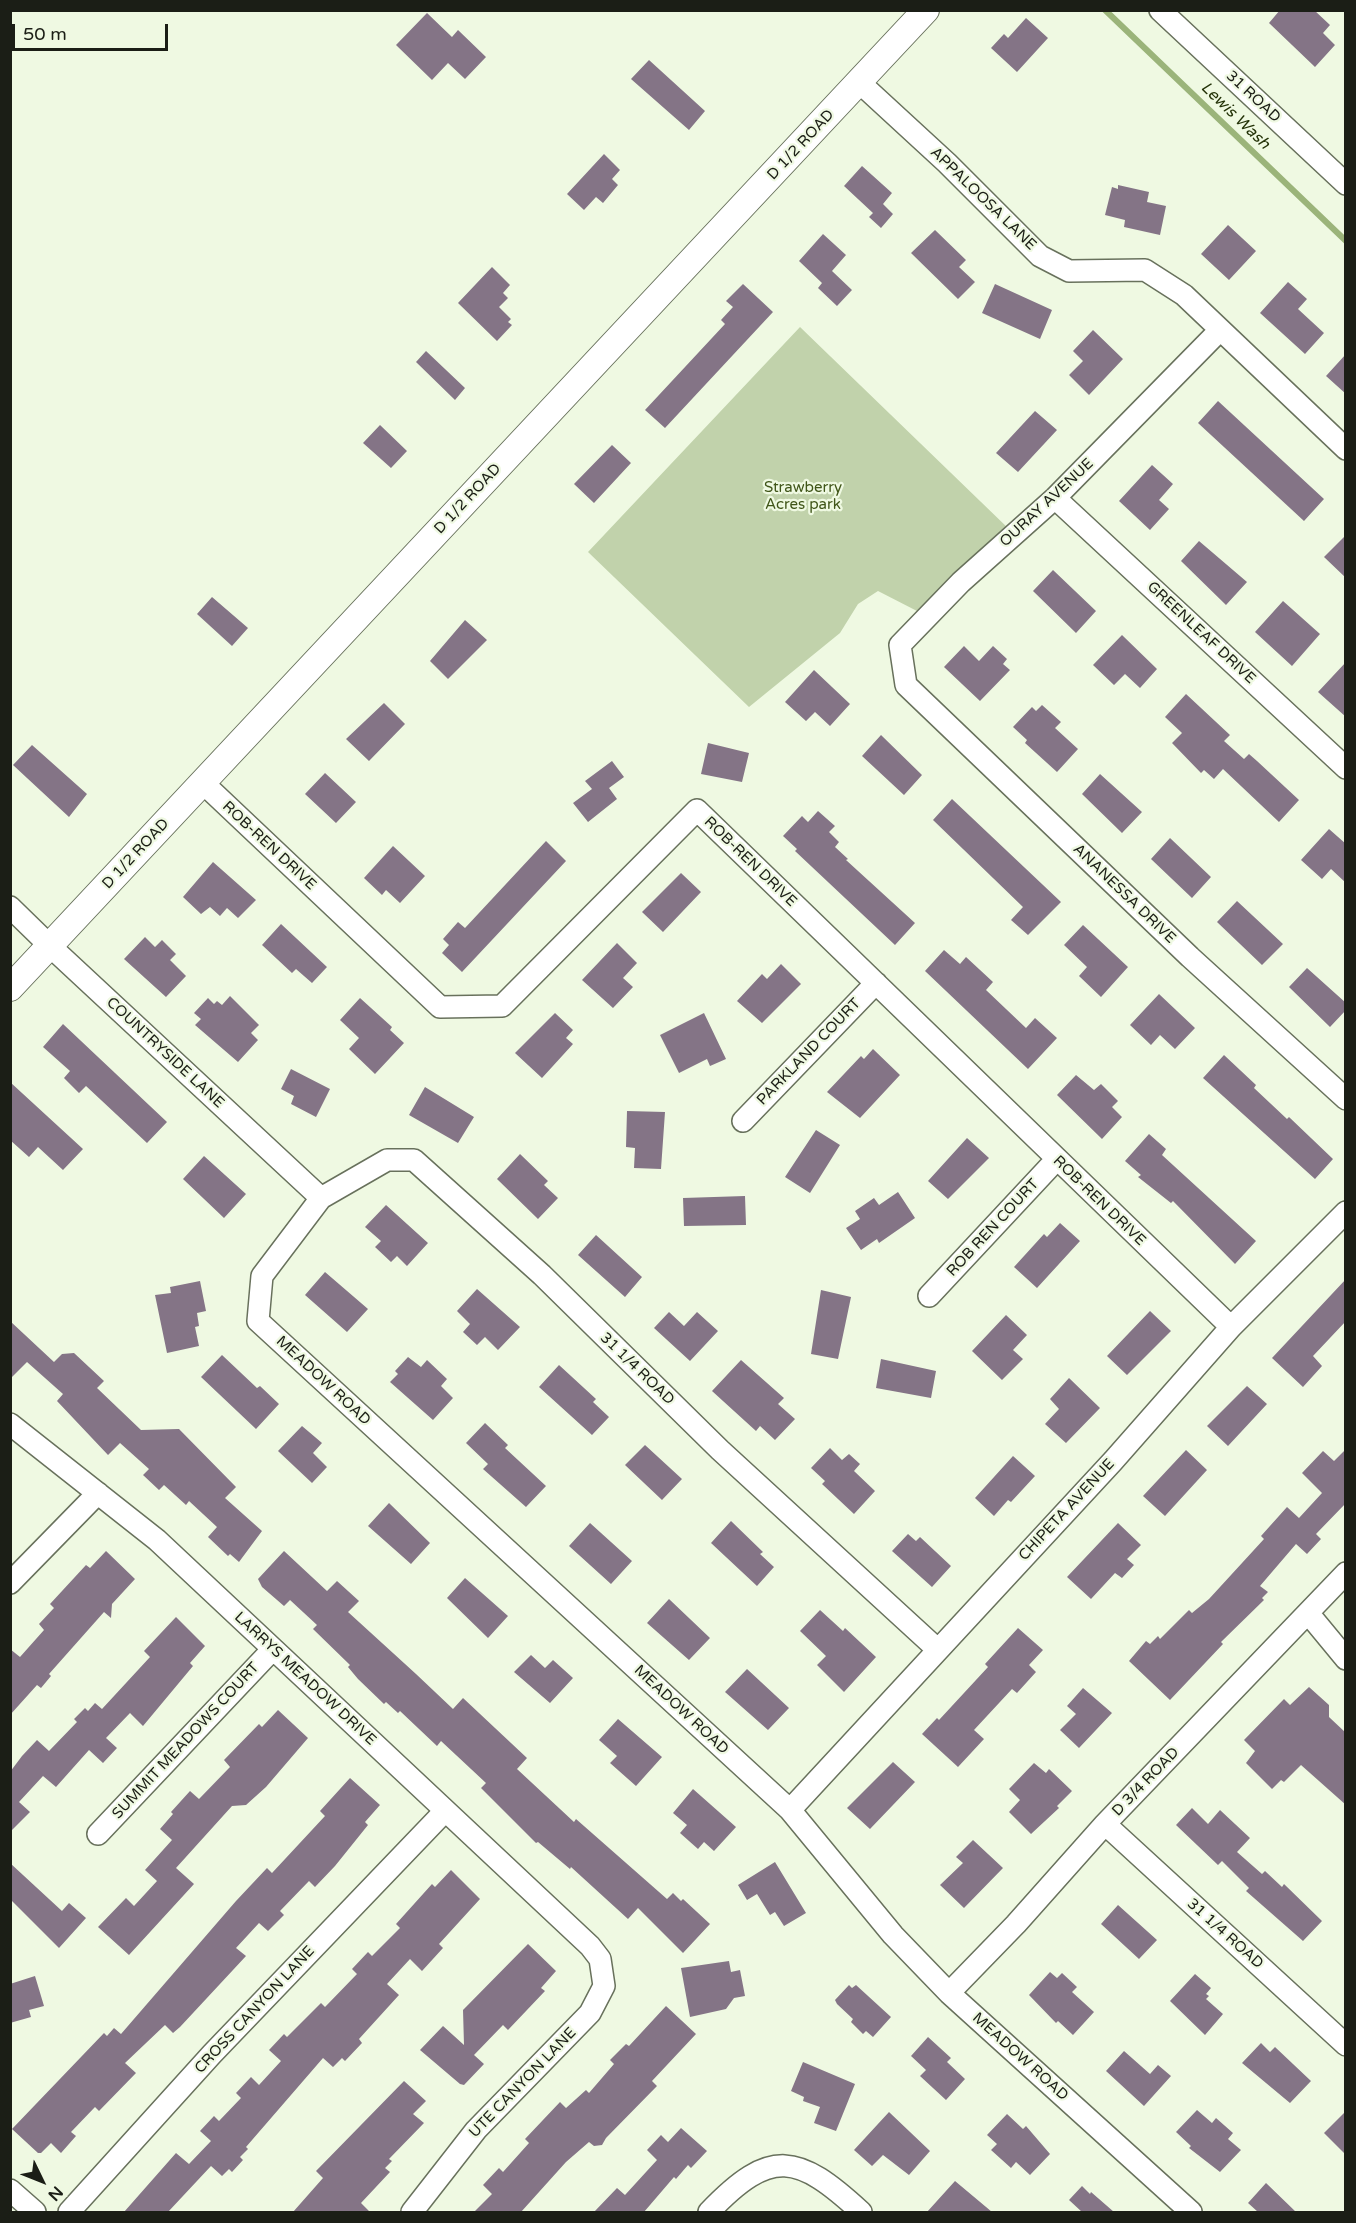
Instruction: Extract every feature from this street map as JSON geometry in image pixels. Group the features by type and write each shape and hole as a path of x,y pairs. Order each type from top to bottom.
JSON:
{"main road":[{"name":"D 1/2 ROAD","path":"10,988 926,10"}],"street":[{"name":"31 ROAD","path":"1160,10 1346,184"},
{"name":"APPALOOSA LANE","path":"859,82 947,163 1040,256 1069,271 1145,270 1184,295 1346,449"},
{"name":"OURAY AVENUE","path":"906,685 900,645 961,582 1055,498 1220,330"},
{"name":"GREENLEAF DRIVE","path":"1055,498 1346,768"},
{"name":"ANANESSA DRIVE","path":"906,685 1190,957 1346,1099"},
{"name":"ROB-REN DRIVE","path":"202,782 440,1007 502,1006 697,810 1231,1327"},
{"name":"COUNTRYSIDE LANE","path":"10,907 321,1198"},
{"name":"PARKLAND COURT","path":"743,1121 876,983"},
{"name":"31 1/4 ROAD","path":"321,1198 387,1160 414,1160 542,1275 720,1450 937,1649"},
{"name":"ROB REN COURT","path":"929,1296 1056,1160"},
{"name":"MEADOW ROAD","path":"321,1198 262,1276 258,1321 790,1810 893,1935 949,1993 1191,2212"},
{"name":"CHIPETA AVENUE","path":"790,1810 1113,1461 1231,1327 1346,1212"},
{"name":"LARRYS MEADOW DRIVE","path":"10,1424 157,1540 590,1946"},
{"path":"10,1583 98,1493"},
{"name":"D 3/4 ROAD","path":"949,1993 1016,1924 1105,1824 1346,1573"},
{"path":"1308,1613 1346,1659"},
{"name":"SUMMIT MEADOWS COURT","path":"98,1834 273,1649"},
{"name":"CROSS CANYON LANE","path":"69,2212 213,2054 445,1811"},
{"name":"31 1/4 ROAD","path":"1105,1824 1346,2044"},
{"name":"UTE CANYON LANE","path":"412,2212 476,2130 590,2013 604,1986 600,1959 590,1946"},
{"path":"709,2212 734,2186 762,2169 787,2163 812,2172 835,2188 861,2212"},
{"path":"10,2190 34,2212"}],"green space":[{"name":"Strawberry Acres park","path":"800,327 1010,530 917,611 878,591 858,604 840,633 749,707 588,552"}],"building":[{"path":"1280,10 1314,10 1330,25 1323,33 1335,45 1315,67 1269,23"},
{"path":"427,13 452,37 458,30 486,57 465,79 448,63 432,80 396,45"},
{"path":"1026,18 1048,38 1017,72 991,48 1004,34 1008,38"},
{"path":"649,60 705,111 689,130 631,79"},
{"path":"604,154 620,170 612,179 618,185 603,203 596,197 584,210 567,194"},
{"path":"862,166 892,193 883,204 893,214 881,228 869,217 873,213 844,186"},
{"path":"1118,185 1149,192 1147,202 1166,206 1160,235 1124,227 1125,220 1105,215 1112,187 1118,189"},
{"path":"1228,225 1256,251 1229,280 1201,254"},
{"path":"935,230 966,260 959,267 975,282 958,299 911,253"},
{"path":"823,234 846,255 832,271 852,290 837,306 818,288 822,283 799,261"},
{"path":"492,267 510,285 503,293 508,298 499,307 511,319 508,322 512,325 497,341 458,303"},
{"path":"1288,282 1307,299 1298,309 1324,333 1305,354 1260,313"},
{"path":"743,284 773,312 665,428 645,410 725,324 721,320 733,307 726,301"},
{"path":"995,284 1052,310 1040,339 982,313"},
{"path":"1093,330 1123,359 1089,395 1069,375 1083,361 1073,351"},
{"path":"426,351 465,388 455,400 416,362"},
{"path":"1346,354 1346,394 1326,376"},
{"path":"1218,401 1324,499 1304,521 1198,423"},
{"path":"1035,411 1057,430 1018,472 996,453"},
{"path":"380,425 407,451 391,468 363,443"},
{"path":"612,445 631,463 594,503 574,484"},
{"path":"1152,465 1173,484 1159,500 1169,509 1150,530 1119,501"},
{"path":"1346,535 1346,578 1324,557"},
{"path":"1199,541 1247,582 1226,605 1181,561"},
{"path":"1053,570 1096,611 1076,633 1033,591"},
{"path":"212,597 248,628 232,646 197,614"},
{"path":"1283,601 1320,634 1292,666 1255,632"},
{"path":"465,620 487,640 448,679 430,661"},
{"path":"1122,635 1157,669 1140,688 1125,674 1114,685 1093,665"},
{"path":"964,646 979,661 993,646 1007,659 1003,664 1010,670 980,701 944,667"},
{"path":"1346,662 1346,717 1318,692"},
{"path":"814,670 850,704 830,726 815,712 806,721 785,702"},
{"path":"1186,694 1230,735 1224,741 1244,759 1249,754 1299,800 1279,822 1223,769 1214,779 1204,770 1201,773 1172,743 1182,733 1165,717"},
{"path":"384,703 405,724 369,761 346,739"},
{"path":"1042,705 1061,722 1055,728 1078,749 1057,772 1025,743 1027,740 1013,727 1032,707 1036,711"},
{"path":"881,735 922,775 904,795 862,756"},
{"path":"708,743 749,753 742,782 701,774"},
{"path":"32,745 87,794 69,817 13,765"},
{"path":"612,761 624,777 609,788 617,799 588,822 573,803 592,789 585,781"},
{"path":"325,773 356,802 336,823 305,794"},
{"path":"1100,774 1142,812 1122,833 1082,794"},
{"path":"952,799 1061,902 1028,935 1011,920 1023,907 933,820"},
{"path":"818,811 835,826 829,832 839,842 835,847 848,859 846,860 915,923 895,945 795,851 797,849 783,836 802,816 808,822"},
{"path":"1329,829 1346,844 1346,883 1331,869 1322,879 1301,860"},
{"path":"1170,838 1211,877 1192,898 1151,859"},
{"path":"546,841 566,861 462,972 442,953 449,945 443,939 458,922 465,928"},
{"path":"393,846 425,876 400,903 386,890 382,895 364,878"},
{"path":"213,862 256,900 238,918 227,908 220,916 210,907 201,914 183,897"},
{"path":"681,873 701,892 663,932 642,912"},
{"path":"1237,901 1283,944 1262,965 1217,922"},
{"path":"281,924 327,967 312,983 296,969 292,973 262,945"},
{"path":"1083,925 1128,967 1101,997 1079,976 1087,967 1064,945"},
{"path":"145,937 155,947 162,940 176,954 170,960 186,976 166,997 124,959"},
{"path":"617,943 637,963 623,978 633,987 613,1008 582,980"},
{"path":"944,950 960,964 966,957 993,982 986,990 1026,1028 1035,1018 1057,1038 1028,1069 925,971"},
{"path":"781,964 801,984 762,1023 737,1001 762,974 767,979"},
{"path":"1307,968 1346,1003 1346,1010 1330,1027 1289,987"},
{"path":"1159,994 1195,1028 1175,1049 1160,1035 1151,1045 1130,1025"},
{"path":"230,996 259,1025 251,1033 258,1040 238,1062 195,1025 201,1019 194,1013 208,998 214,1004 217,1001 222,1005"},
{"path":"360,998 392,1027 390,1030 404,1043 375,1074 349,1049 359,1038 340,1020"},
{"path":"555,1013 573,1030 566,1038 573,1044 542,1078 515,1053"},
{"path":"704,1013 726,1059 710,1066 707,1059 679,1073 660,1035"},
{"path":"63,1024 167,1122 147,1143 86,1086 79,1093 64,1078 70,1071 43,1047"},
{"path":"873,1049 900,1075 860,1118 827,1092 861,1056 864,1059"},
{"path":"1224,1055 1256,1085 1254,1088 1287,1119 1289,1117 1333,1159 1315,1179 1203,1078"},
{"path":"291,1069 330,1089 316,1117 291,1104 294,1096 281,1089"},
{"path":"1076,1075 1094,1090 1101,1084 1118,1101 1112,1107 1122,1117 1102,1139 1057,1095"},
{"path":"10,1082 83,1149 63,1170 38,1147 29,1157 10,1140"},
{"path":"425,1087 474,1117 458,1143 409,1115"},
{"path":"627,1111 665,1112 661,1169 634,1168 635,1148 626,1147"},
{"path":"816,1130 840,1145 810,1193 785,1177"},
{"path":"1149,1134 1166,1149 1162,1155 1256,1241 1235,1264 1173,1201 1171,1203 1138,1177 1141,1175 1125,1161"},
{"path":"967,1138 989,1158 948,1199 928,1181"},
{"path":"520,1154 548,1181 544,1185 558,1198 538,1219 497,1179"},
{"path":"204,1156 246,1194 224,1218 183,1179"},
{"path":"898,1192 915,1218 879,1243 877,1239 861,1250 846,1228 860,1219 855,1211 874,1198 879,1205"},
{"path":"745,1196 746,1225 684,1226 683,1198"},
{"path":"386,1205 428,1243 407,1266 397,1256 391,1262 375,1247 381,1241 365,1227"},
{"path":"1060,1223 1080,1241 1037,1288 1014,1267 1044,1234 1047,1237"},
{"path":"596,1235 642,1277 625,1297 578,1255"},
{"path":"325,1272 368,1309 347,1332 305,1295"},
{"path":"1346,1279 1346,1321 1313,1356 1322,1366 1303,1387 1272,1358"},
{"path":"200,1281 206,1311 197,1313 199,1326 195,1327 199,1346 167,1353 155,1295 171,1293 170,1287"},
{"path":"477,1289 520,1327 498,1350 485,1337 477,1345 463,1332 470,1324 457,1311"},
{"path":"821,1290 851,1297 838,1359 811,1354"},
{"path":"1150,1311 1171,1331 1127,1375 1107,1356"},
{"path":"669,1312 684,1326 697,1312 718,1331 690,1361 654,1328"},
{"path":"1006,1315 1027,1335 1013,1350 1023,1359 1002,1380 972,1351"},
{"path":"10,1321 54,1362 62,1354 74,1353 104,1381 97,1388 141,1430 179,1429 236,1487 225,1498 262,1531 239,1562 230,1554 228,1556 208,1537 217,1527 189,1501 186,1505 164,1485 159,1490 143,1475 149,1469 120,1443 108,1455 57,1401 63,1394 27,1362 10,1379"},
{"path":"222,1355 257,1388 260,1386 279,1404 256,1429 201,1377"},
{"path":"408,1357 421,1367 427,1360 447,1379 441,1386 453,1398 433,1420 390,1382 398,1374 395,1371"},
{"path":"881,1359 936,1371 931,1398 876,1388"},
{"path":"741,1360 784,1398 778,1404 795,1419 775,1440 760,1426 756,1431 712,1391"},
{"path":"559,1365 596,1399 593,1402 609,1417 592,1435 539,1387"},
{"path":"1069,1378 1100,1408 1066,1443 1045,1424 1059,1409 1050,1399"},
{"path":"1247,1386 1267,1404 1228,1446 1207,1426"},
{"path":"485,1423 508,1445 505,1448 546,1486 526,1507 483,1469 488,1464 466,1443"},
{"path":"302,1426 322,1443 313,1453 327,1467 312,1483 278,1451"},
{"path":"645,1445 682,1479 662,1500 625,1465"},
{"path":"830,1448 842,1460 849,1454 860,1464 854,1471 875,1491 854,1514 822,1484 825,1481 811,1468"},
{"path":"1346,1449 1346,1503 1316,1534 1321,1539 1307,1554 1296,1544 1260,1586 1268,1592 1262,1598 1264,1600 1221,1642 1223,1644 1170,1700 1129,1661 1146,1641 1150,1644 1158,1636 1160,1639 1189,1610 1192,1613 1209,1599 1264,1539 1261,1536 1287,1507 1299,1518 1322,1493 1302,1473 1323,1451 1334,1461"},
{"path":"1186,1450 1207,1470 1165,1516 1143,1496"},
{"path":"1013,1456 1035,1476 1011,1502 1008,1500 994,1516 975,1498"},
{"path":"389,1503 430,1543 411,1564 368,1526"},
{"path":"731,1521 763,1552 760,1554 774,1567 757,1586 711,1543"},
{"path":"590,1523 632,1561 611,1584 569,1546"},
{"path":"1118,1523 1141,1545 1127,1559 1134,1565 1122,1578 1115,1573 1091,1599 1067,1577"},
{"path":"908,1534 916,1541 920,1537 951,1566 932,1587 892,1551"},
{"path":"106,1551 135,1579 112,1604 111,1618 104,1612 49,1674 51,1676 41,1688 37,1685 10,1715 10,1649 20,1657 44,1630 39,1624 54,1608 50,1604 86,1565 90,1568"},
{"path":"284,1551 327,1591 337,1581 359,1601 348,1612 453,1709 463,1698 527,1758 517,1769 574,1822 576,1819 667,1899 673,1893 681,1901 683,1899 710,1924 683,1953 638,1908 628,1919 571,1867 570,1869 538,1842 536,1843 481,1788 486,1783 441,1741 437,1746 400,1711 398,1713 386,1702 384,1704 358,1679 348,1667 350,1665 313,1629 317,1625 290,1600 284,1606 262,1587 258,1579"},
{"path":"465,1578 508,1616 488,1638 447,1598"},
{"path":"669,1599 710,1638 689,1660 647,1623"},
{"path":"820,1610 843,1631 845,1628 876,1657 844,1692 817,1665 826,1656 800,1631"},
{"path":"176,1617 205,1646 190,1663 193,1666 143,1726 130,1713 106,1738 117,1748 103,1763 89,1750 56,1787 43,1776 19,1802 30,1812 10,1832 10,1772 22,1756 37,1740 49,1751 77,1722 74,1719 85,1708 88,1711 95,1703 102,1709 150,1657 144,1651"},
{"path":"1018,1628 1043,1650 1029,1665 1036,1672 1017,1693 1012,1689 974,1730 984,1739 958,1767 922,1734 937,1718 939,1720 988,1667 985,1664"},
{"path":"531,1655 545,1668 553,1660 573,1678 550,1703 514,1672"},
{"path":"747,1669 789,1708 768,1730 725,1692"},
{"path":"1309,1687 1329,1705 1329,1717 1346,1733 1346,1805 1301,1765 1284,1782 1281,1780 1272,1789 1246,1763 1255,1751 1244,1740 1284,1699 1290,1705"},
{"path":"1083,1688 1112,1713 1079,1748 1060,1730 1076,1714 1067,1706"},
{"path":"278,1710 308,1738 266,1787 246,1805 232,1806 176,1868 194,1884 129,1955 98,1927 126,1898 134,1906 157,1881 145,1870 172,1840 160,1829 173,1814 171,1812 190,1791 199,1799 230,1767 224,1760 259,1724 262,1727"},
{"path":"618,1719 662,1757 636,1786 610,1763 617,1756 599,1740"},
{"path":"893,1762 915,1782 870,1829 847,1808"},
{"path":"1034,1763 1046,1773 1049,1769 1072,1791 1057,1806 1059,1808 1031,1834 1009,1812 1020,1800 1009,1789"},
{"path":"350,1778 380,1805 365,1822 368,1825 335,1866 315,1887 309,1881 280,1911 284,1915 268,1931 259,1923 236,1948 246,1956 180,2027 173,2033 165,2025 125,2063 136,2073 99,2111 95,2107 71,2132 76,2136 61,2153 51,2143 41,2153 38,2153 12,2129 104,2033 107,2036 114,2028 121,2034 236,1901 267,1868 272,1873 325,1816 320,1811"},
{"path":"693,1789 736,1827 714,1851 704,1842 698,1849 680,1833 687,1825 673,1813"},
{"path":"1192,1808 1208,1824 1220,1810 1250,1838 1237,1852 1262,1874 1265,1871 1282,1887 1284,1884 1322,1921 1303,1941 1246,1891 1249,1888 1222,1861 1218,1865 1176,1825"},
{"path":"973,1840 1003,1868 964,1908 940,1885 963,1863 956,1857"},
{"path":"775,1862 806,1913 784,1926 775,1912 770,1915 757,1894 747,1900 738,1885"},
{"path":"10,1863 62,1911 69,1903 86,1918 59,1948 10,1899"},
{"path":"451,1870 480,1899 439,1944 443,1948 422,1971 410,1959 387,1984 399,1995 359,2039 362,2043 345,2061 342,2058 333,2067 323,2058 246,2147 248,2149 240,2157 243,2160 232,2172 229,2169 222,2176 211,2166 168,2212 124,2212 176,2153 189,2164 211,2141 200,2131 214,2116 219,2121 241,2098 236,2093 251,2077 259,2085 281,2061 269,2050 284,2034 287,2037 321,2003 325,2007 357,1974 352,1969 368,1952 372,1956 400,1928 396,1924 432,1884 435,1887"},
{"path":"1118,1905 1157,1940 1139,1959 1101,1924"},
{"path":"528,1944 556,1971 541,1988 545,1991 508,2030 503,2025 474,2055 484,2064 464,2085 460,2084 420,2050 443,2026 464,2045 463,2010"},
{"path":"729,1961 731,1972 740,1970 745,1996 734,1998 726,2009 690,2017 681,1968"},
{"path":"1050,1972 1057,1978 1062,1973 1077,1987 1072,1992 1094,2012 1073,2035 1058,2021 1056,2023 1029,1995"},
{"path":"1195,1974 1211,1988 1206,1994 1209,1996 1206,1999 1223,2014 1205,2035 1170,2001"},
{"path":"35,1976 44,2006 29,2010 31,2017 10,2023 10,1984"},
{"path":"849,1985 852,1988 856,1985 891,2017 873,2037 866,2031 863,2034 851,2022 853,2019 835,2000"},
{"path":"666,2006 696,2034 652,2081 657,2086 606,2138 602,2145 594,2146 589,2142 566,2162 521,2212 474,2212 492,2194 483,2185 499,2168 503,2172 529,2143 525,2139 560,2102 566,2108 586,2090 589,2093 614,2064 610,2060 626,2044 629,2046"},
{"path":"928,2037 951,2058 947,2062 965,2079 946,2100 920,2076 926,2070 911,2056"},
{"path":"1261,2043 1270,2052 1275,2047 1311,2081 1290,2103 1242,2063"},
{"path":"1124,2051 1150,2074 1158,2065 1171,2076 1144,2106 1106,2071"},
{"path":"803,2062 855,2084 836,2131 814,2123 820,2107 803,2101 804,2097 791,2091"},
{"path":"404,2081 426,2101 413,2114 424,2123 389,2159 392,2161 385,2168 390,2172 361,2203 370,2212 293,2212 323,2178 316,2171"},
{"path":"1197,2110 1212,2123 1216,2118 1233,2133 1228,2139 1241,2150 1220,2172 1189,2148 1191,2146 1176,2132"},
{"path":"1346,2111 1346,2155 1324,2133"},
{"path":"889,2112 930,2151 909,2175 883,2155 872,2166 854,2150"},
{"path":"1007,2114 1023,2129 1026,2126 1050,2154 1030,2175 1016,2162 1011,2168 991,2150 997,2144 987,2135"},
{"path":"681,2128 707,2151 691,2168 688,2165 676,2179 674,2177 644,2212 594,2212 617,2188 625,2195 657,2160 647,2150 661,2135 668,2142"},
{"path":"955,2181 992,2212 927,2212"},
{"path":"1266,2183 1296,2212 1258,2212 1248,2203"},
{"path":"1082,2186 1114,2212 1082,2212 1069,2200"}],"waterway":[{"name":"Lewis Wash","path":"1105,10 1346,241"}]}
